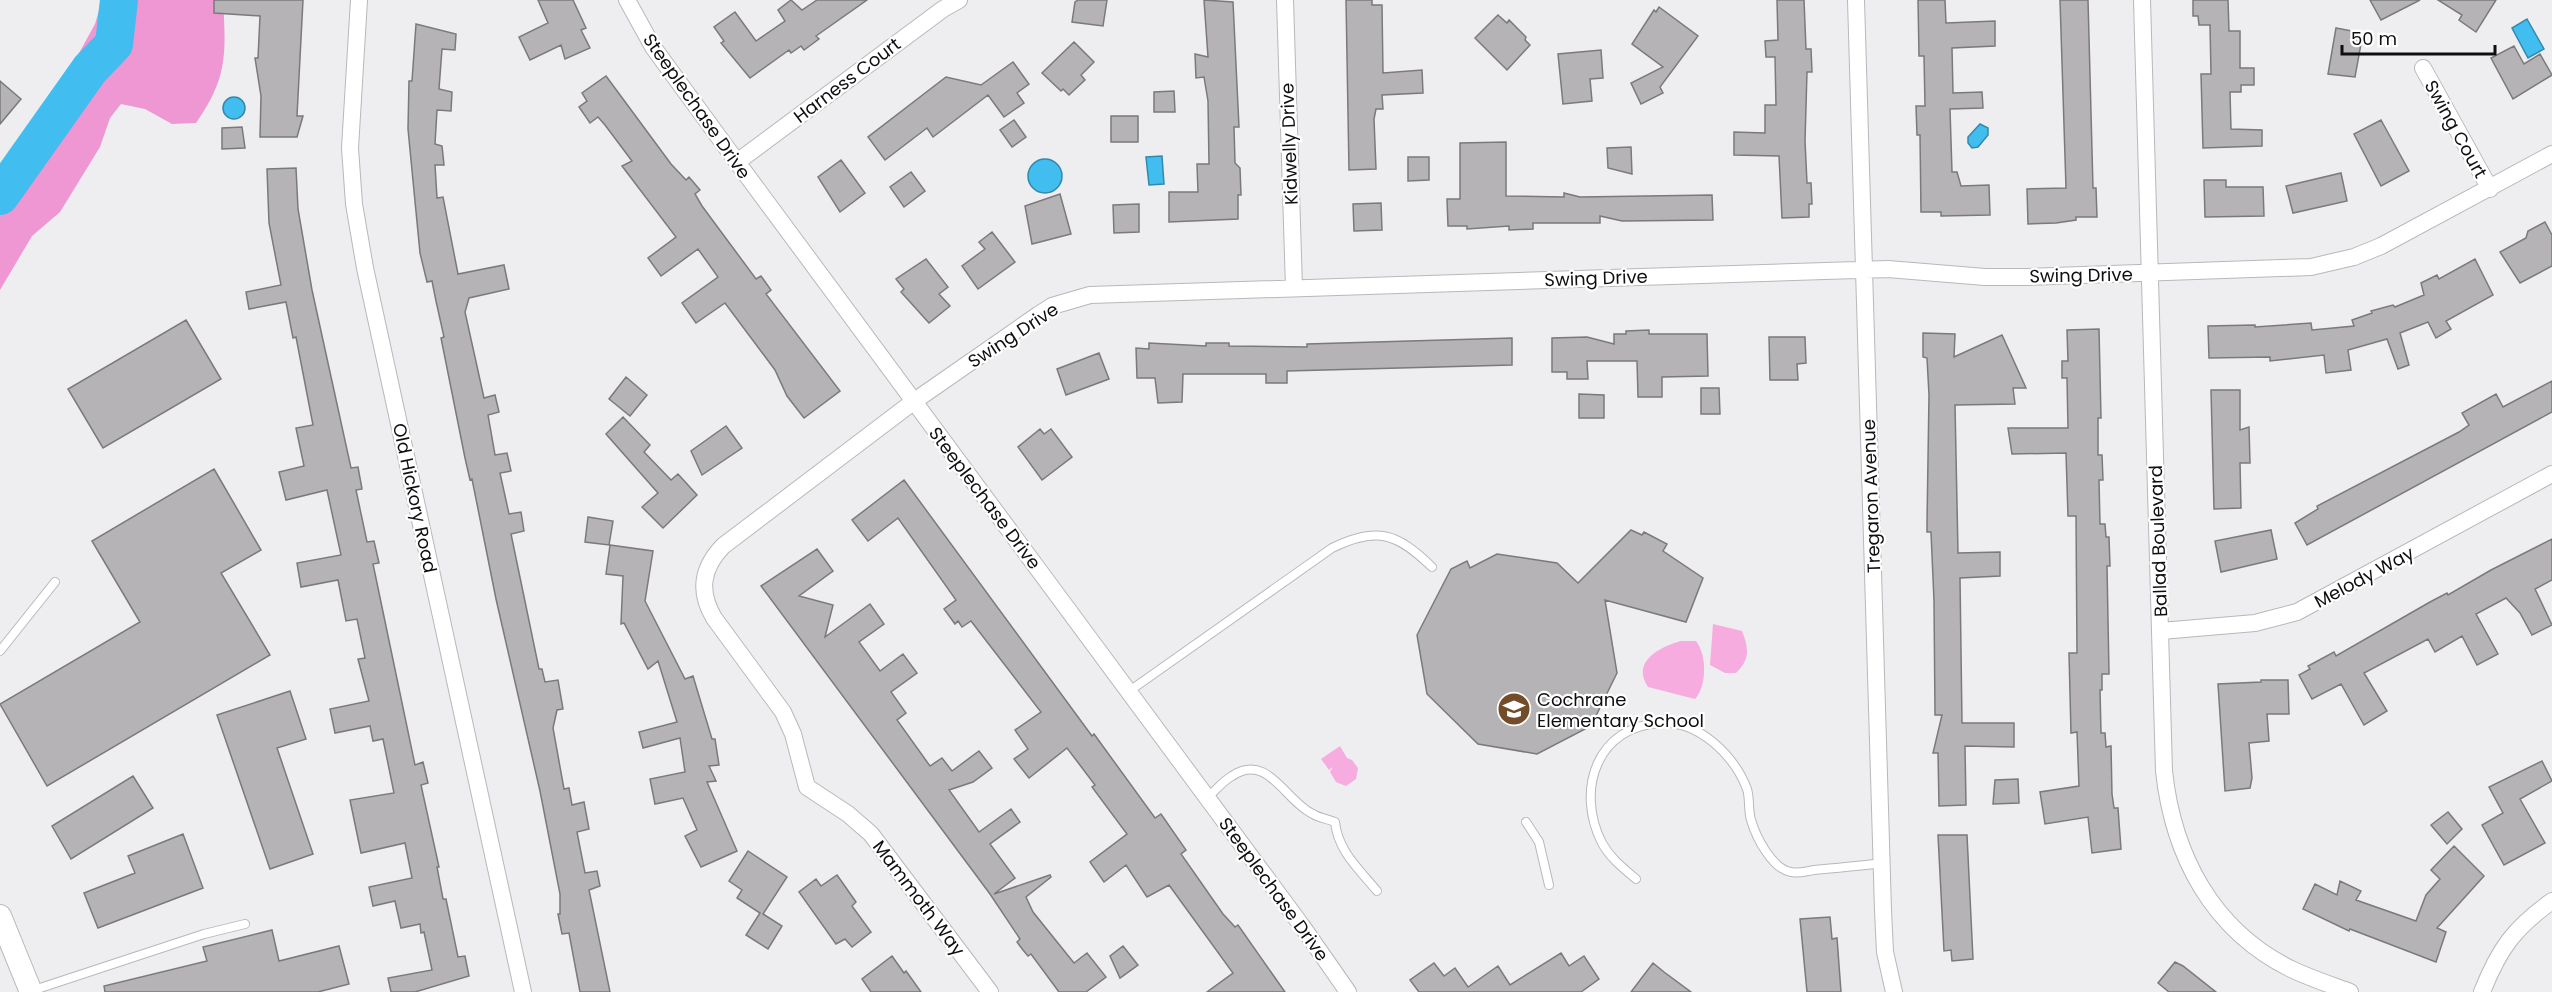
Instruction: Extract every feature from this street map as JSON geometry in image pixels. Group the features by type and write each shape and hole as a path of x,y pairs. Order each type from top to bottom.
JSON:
{"street":[{"name":"Old Hickory Road","path":"359,0 350,148 354,204 365,268 523,992"},
{"name":"Steeplechase Drive","path":"627,0 653,47 913,402 1208,798 1348,992"},
{"name":"Harness Court","path":"737,162 943,9 959,0"},
{"name":"Kidwelly Drive","path":"1285,0 1294,288"},
{"name":"Tregaron Avenue","path":"1856,0 1885,952 1894,992"},
{"name":"Ballad Boulevard","path":"2142,0 2164,771 2168,807 2175,836 2191,869 2209,898 2248,941 2291,969 2350,992"},
{"name":"Swing Court","path":"2423,68 2490,189"},
{"name":"Swing Drive","path":"706,570 723,546 913,402 1038,315 1070,299 1089,294 1865,270 1925,270 1985,277 2150,274 2311,267 2355,257 2381,246 2552,154"},
{"name":"Melody Way","path":"2161,631 2255,623 2298,612 2552,474"},
{"name":"Mammoth Way","path":"706,570 704,594 707,607 783,712 793,734 802,780 807,787 848,814 871,834 990,992"},
{"path":"2482,992 2499,953 2510,936 2524,921 2552,901"},
{"path":"0,916 31,992"}],"lane":[{"path":"1128,692 1332,548 1349,540 1371,534 1392,536 1412,547 1432,567"},
{"path":"0,651 56,582"},
{"path":"1636,879 1616,862 1602,843 1593,820 1589,795 1593,770 1609,744 1634,729 1662,723 1688,726 1711,740 1729,758 1747,789 1751,819 1761,843 1777,864 1791,873 1882,863"},
{"path":"1208,798 1232,775 1248,770 1268,773 1312,814 1335,822 1337,840 1343,851 1377,891"},
{"path":"1526,822 1539,842 1549,885"},
{"path":"31,992 204,934 245,924"}],"shaded area":[{"path":"102,0 223,0 225,35 223,64 219,78 214,92 196,123 172,124 145,109 121,104 110,118 100,147 60,212 32,236 0,290 0,174 32,131 72,66 95,24"},
{"path":"1713,624 1742,631 1747,654 1744,663 1736,673 1725,673 1710,665"},
{"path":"1681,641 1696,641 1704,662 1702,686 1695,699 1648,687 1644,678 1645,663 1650,657 1664,647"},
{"path":"1340,746 1347,758 1352,760 1358,768 1356,779 1346,786 1336,782 1330,772 1333,767 1329,770 1321,759"}],"water":[{"path":"2527,19 2544,49 2528,58 2512,28"},
{"path":"234,97 242,100 245,108 242,116 234,119 226,116 223,108 226,100"},
{"path":"1980,124 1988,128 1988,135 1978,147 1972,148 1968,143 1968,137"},
{"path":"1162,156 1164,184 1149,185 1146,157"},
{"path":"1045,159 1057,164 1062,176 1057,188 1045,193 1033,188 1028,176 1033,164"}],"building":[{"path":"214,0 303,0 297,116 303,116 297,137 260,137 261,96 255,58 258,58 260,16 214,13"},
{"path":"538,0 573,0 586,28 581,30 590,48 565,59 561,45 530,60 519,37 548,23"},
{"path":"791,0 802,10 817,0 867,0 816,36 819,39 804,50 801,46 791,53 789,50 750,78 721,43 724,41 714,27 735,12 756,41 785,21 778,10"},
{"path":"1078,0 1107,0 1103,26 1072,22 1075,2"},
{"path":"1204,0 1233,2 1239,127 1234,127 1235,163 1240,168 1241,195 1238,195 1238,219 1169,222 1169,192 1198,192 1197,164 1209,164 1208,101 1204,77 1196,78 1195,54 1208,57"},
{"path":"1346,0 1372,0 1372,5 1382,5 1383,73 1422,70 1423,93 1382,95 1383,109 1376,109 1374,119 1376,169 1349,170"},
{"path":"1777,0 1804,0 1806,49 1811,49 1812,72 1807,72 1805,141 1807,183 1811,183 1812,204 1809,204 1809,217 1782,218 1779,156 1734,155 1734,132 1765,133 1765,105 1776,105 1775,57 1766,57 1765,41 1778,40"},
{"path":"1918,0 1945,0 1946,23 1995,21 1995,46 1952,48 1953,93 1982,92 1983,108 1950,109 1952,172 1957,172 1961,186 1989,185 1990,215 1941,216 1941,212 1921,212 1920,135 1917,135 1916,106 1925,106 1924,56 1919,56"},
{"path":"2060,0 2088,0 2093,188 2096,188 2097,217 2076,217 2076,220 2056,223 2028,224 2027,189 2066,188"},
{"path":"2193,0 2228,0 2229,31 2240,31 2240,68 2254,68 2254,85 2241,85 2241,92 2230,92 2231,129 2262,130 2262,146 2203,148 2201,74 2211,74 2210,25 2199,25 2198,16 2193,16"},
{"path":"2370,0 2420,0 2381,20"},
{"path":"2438,0 2496,0 2476,32 2459,20 2462,15"},
{"path":"1659,7 1698,36 1660,87 1663,93 1641,104 1631,83 1663,67 1632,44 1654,10 1656,12"},
{"path":"1498,15 1507,23 1509,20 1526,37 1525,40 1530,45 1507,70 1475,38"},
{"path":"416,24 456,34 455,50 442,49 439,89 452,92 451,111 437,110 435,144 442,146 444,165 435,165 437,198 443,197 458,274 504,265 509,289 469,298 465,312 484,398 495,395 499,412 488,415 495,455 507,453 511,471 500,473 509,514 521,512 524,531 511,534 539,669 542,669 545,682 558,680 563,709 557,710 553,728 564,789 569,788 572,805 584,802 589,829 577,832 585,873 597,871 600,886 589,890 610,992 580,992 569,933 562,934 558,914 560,914 560,894 540,791 496,599 472,479 470,480 465,458 432,281 427,282 420,253 408,129 409,81 412,81"},
{"path":"2336,28 2363,33 2355,77 2328,74"},
{"path":"1074,42 1094,62 1081,75 1085,80 1069,95 1063,89 1061,91 1042,73"},
{"path":"2514,46 2524,64 2540,54 2552,75 2513,99 2491,58"},
{"path":"1601,50 1603,78 1590,79 1592,101 1563,104 1558,54"},
{"path":"1013,62 1029,84 1017,93 1024,103 1004,117 988,95 933,137 927,128 885,160 868,137 946,77 981,85"},
{"path":"606,76 671,164 686,180 689,177 700,190 695,194 702,206 756,279 761,276 771,290 766,294 840,391 804,418 787,396 775,370 725,303 696,323 682,303 718,277 698,249 661,276 648,258 676,237 622,166 632,161 598,117 590,123 579,107 587,101 582,93"},
{"path":"0,81 21,99 0,124"},
{"path":"1174,91 1175,112 1154,112 1154,92"},
{"path":"1111,116 1138,116 1138,142 1111,142"},
{"path":"1014,120 1026,137 1012,147 1000,130"},
{"path":"2381,120 2409,171 2381,186 2354,134"},
{"path":"242,127 245,148 222,149 222,128"},
{"path":"1506,142 1506,196 1564,197 1564,193 1580,197 1712,195 1713,220 1622,221 1600,216 1600,223 1533,223 1533,229 1509,230 1509,226 1467,229 1467,226 1448,226 1447,199 1460,199 1460,143"},
{"path":"1631,147 1632,174 1608,168 1607,148"},
{"path":"1408,157 1429,157 1429,180 1408,181"},
{"path":"841,160 865,193 840,212 818,177"},
{"path":"296,168 298,209 312,290 351,468 358,467 362,489 356,490 367,542 374,541 379,563 373,564 415,765 423,762 428,783 421,785 439,867 437,867 443,899 446,899 458,957 465,956 469,976 415,992 391,992 388,978 432,970 424,932 421,933 420,924 401,928 395,901 373,906 369,887 412,878 405,843 361,853 350,800 394,793 383,739 373,741 370,726 335,733 330,709 369,701 358,659 365,658 357,619 346,621 338,580 301,587 297,563 341,555 327,490 286,500 279,472 304,466 296,428 313,425 296,337 293,338 286,302 249,309 246,292 281,285 269,223 267,169"},
{"path":"911,172 925,191 904,207 890,187"},
{"path":"2341,173 2347,201 2293,213 2286,186"},
{"path":"2204,180 2226,180 2226,187 2263,187 2264,216 2205,217"},
{"path":"1060,194 1071,234 1032,244 1025,206"},
{"path":"1381,203 1382,230 1354,231 1353,204"},
{"path":"1139,204 1139,232 1114,233 1113,205"},
{"path":"2545,222 2552,235 2552,266 2520,283 2500,252 2526,238 2528,231"},
{"path":"992,232 1015,262 978,289 962,266 985,249 979,242"},
{"path":"926,259 948,287 939,294 950,306 929,323 901,292 904,289 896,279"},
{"path":"2475,259 2493,295 2446,321 2451,329 2436,338 2428,322 2400,333 2409,365 2398,369 2387,339 2348,350 2351,370 2326,373 2324,355 2270,361 2270,357 2209,358 2208,326 2255,325 2255,327 2311,323 2312,330 2354,326 2352,320 2372,313 2371,311 2393,305 2395,307 2424,295 2421,283 2437,275 2439,279"},
{"path":"186,320 221,379 103,448 68,389"},
{"path":"2099,329 2101,418 2098,418 2098,455 2102,455 2103,480 2099,480 2100,524 2105,524 2106,537 2109,537 2110,566 2107,566 2109,674 2102,674 2101,733 2105,733 2106,747 2111,746 2112,794 2114,808 2118,808 2121,849 2092,853 2088,817 2045,824 2040,792 2079,786 2077,732 2071,733 2069,653 2077,653 2076,516 2068,516 2066,453 2012,454 2008,428 2068,428 2067,378 2062,378 2062,361 2068,361 2067,330"},
{"path":"1649,330 1649,334 1707,334 1708,376 1662,377 1662,397 1638,397 1637,361 1587,361 1588,379 1567,379 1567,372 1552,372 1552,338 1587,337 1614,344 1614,334"},
{"path":"1923,333 1955,334 1954,357 2002,335 2026,388 2013,388 2015,404 1955,405 1958,553 2000,552 2000,576 1960,578 1962,723 2014,723 2014,747 1965,746 1966,805 1939,806 1938,753 1933,753 1942,715 1935,715 1931,532 1927,532 1929,395 1927,358 1923,357"},
{"path":"1769,337 1805,337 1806,363 1797,364 1798,380 1770,380"},
{"path":"1512,338 1512,365 1287,371 1287,383 1266,383 1266,374 1183,374 1182,402 1158,403 1155,378 1137,378 1136,348 1149,349 1149,343 1206,346 1206,343 1229,343 1229,346 1307,347 1307,344"},
{"path":"1099,353 1109,379 1066,395 1057,369"},
{"path":"626,377 647,395 630,416 609,399"},
{"path":"2552,381 2552,412 2307,545 2295,523 2318,509 2317,506 2459,432 2469,425 2462,413 2496,394 2503,407"},
{"path":"1701,388 1719,388 1720,414 1701,414"},
{"path":"2211,390 2240,390 2240,430 2249,427 2250,463 2240,463 2241,508 2214,509"},
{"path":"1579,394 1604,395 1604,418 1579,418"},
{"path":"623,417 650,445 644,452 671,480 678,474 697,495 663,528 642,507 658,493 606,434"},
{"path":"726,426 742,448 702,475 691,451"},
{"path":"1040,429 1044,434 1051,429 1072,457 1042,480 1018,447"},
{"path":"214,469 261,550 221,573 270,655 47,786 0,704 140,622 92,541"},
{"path":"904,480 1155,818 1161,814 1186,850 1181,854 1223,914 1235,927 1238,925 1285,992 1207,992 1233,973 1169,885 1147,897 1126,865 1104,882 1090,862 1127,834 1092,787 1095,785 1067,748 1029,778 1014,759 1028,749 1015,730 1041,712 971,621 962,627 958,621 955,624 944,609 956,600 898,518 868,541 852,520"},
{"path":"588,517 613,521 609,545 585,542"},
{"name":"Cochrane Elementary School","path":"1631,530 1642,535 1644,532 1667,544 1663,551 1703,578 1686,622 1605,600 1617,673 1591,726 1537,754 1478,744 1427,694 1417,635 1451,569 1467,561 1470,568 1497,554 1557,563 1578,583"},
{"path":"2271,530 2277,559 2221,572 2215,541"},
{"path":"2552,539 2552,580 2535,589 2552,625 2532,635 2520,613 2506,598 2476,614 2498,654 2477,665 2462,636 2435,652 2428,639 2364,673 2387,711 2364,725 2341,684 2312,699 2299,675 2310,669 2308,666 2334,652 2336,656 2430,602 2447,593 2448,595"},
{"path":"610,545 653,551 645,601 685,679 693,676 712,739 715,739 719,765 709,766 716,781 707,782 737,851 701,867 685,836 697,830 683,798 655,804 650,779 685,772 680,738 643,748 639,732 677,722 658,661 648,669 624,623 621,624 623,576 606,574"},
{"path":"817,549 833,571 799,596 833,605 825,637 870,604 884,624 859,642 880,671 903,654 917,673 891,692 906,713 897,720 930,766 942,758 952,771 979,751 992,768 973,782 949,790 979,832 1011,809 1020,822 990,844 1015,878 994,894 1050,875 1051,877 1026,897 1033,912 1074,963 1087,953 1106,977 1086,992 1059,992 1031,954 1028,956 1023,950 1017,942 1020,939 990,894 761,586"},
{"path":"2261,680 2288,680 2289,714 2267,714 2269,741 2249,743 2252,778 2250,788 2225,791 2218,684 2261,682"},
{"path":"290,691 306,739 277,748 313,854 270,869 217,715"},
{"path":"2542,761 2552,781 2520,799 2545,843 2504,865 2482,825 2503,813 2489,787"},
{"path":"133,776 153,808 71,859 52,826"},
{"path":"2018,779 2019,803 1993,804 1995,780"},
{"path":"2448,812 2462,829 2447,844 2431,825"},
{"path":"183,834 203,888 98,928 84,893 135,873 128,856"},
{"path":"1938,835 1967,835 1973,959 1952,961 1951,950 1944,951"},
{"path":"2454,846 2484,876 2437,928 2446,932 2436,962 2350,929 2349,931 2303,909 2315,884 2337,895 2340,881 2361,891 2356,900 2416,921 2426,895 2440,879 2431,870"},
{"path":"748,851 787,877 763,914 782,926 768,949 746,935 760,913 737,898 742,890 729,881"},
{"path":"837,875 856,902 852,906 871,932 852,947 845,939 836,944 799,892 816,879 821,886"},
{"path":"1830,917 1832,939 1837,938 1841,992 1807,992 1800,919"},
{"path":"272,930 279,961 339,946 349,984 318,992 105,992 104,986 207,961 203,947"},
{"path":"1123,946 1138,965 1120,978 1110,956"},
{"path":"1561,953 1569,966 1584,956 1599,979 1581,992 1419,992 1410,980 1434,963 1444,976 1455,968 1468,987 1498,966 1510,985"},
{"path":"892,956 921,992 871,992 862,979"},
{"path":"2175,962 2216,992 2169,992 2158,983"},
{"path":"1653,963 1664,972 1691,992 1631,992"}],"waterway":[{"path":"0,196 90,69 114,44 119,0"}],"place":[{"name":"Cochrane Elementary School","path":"1514,709"}]}
